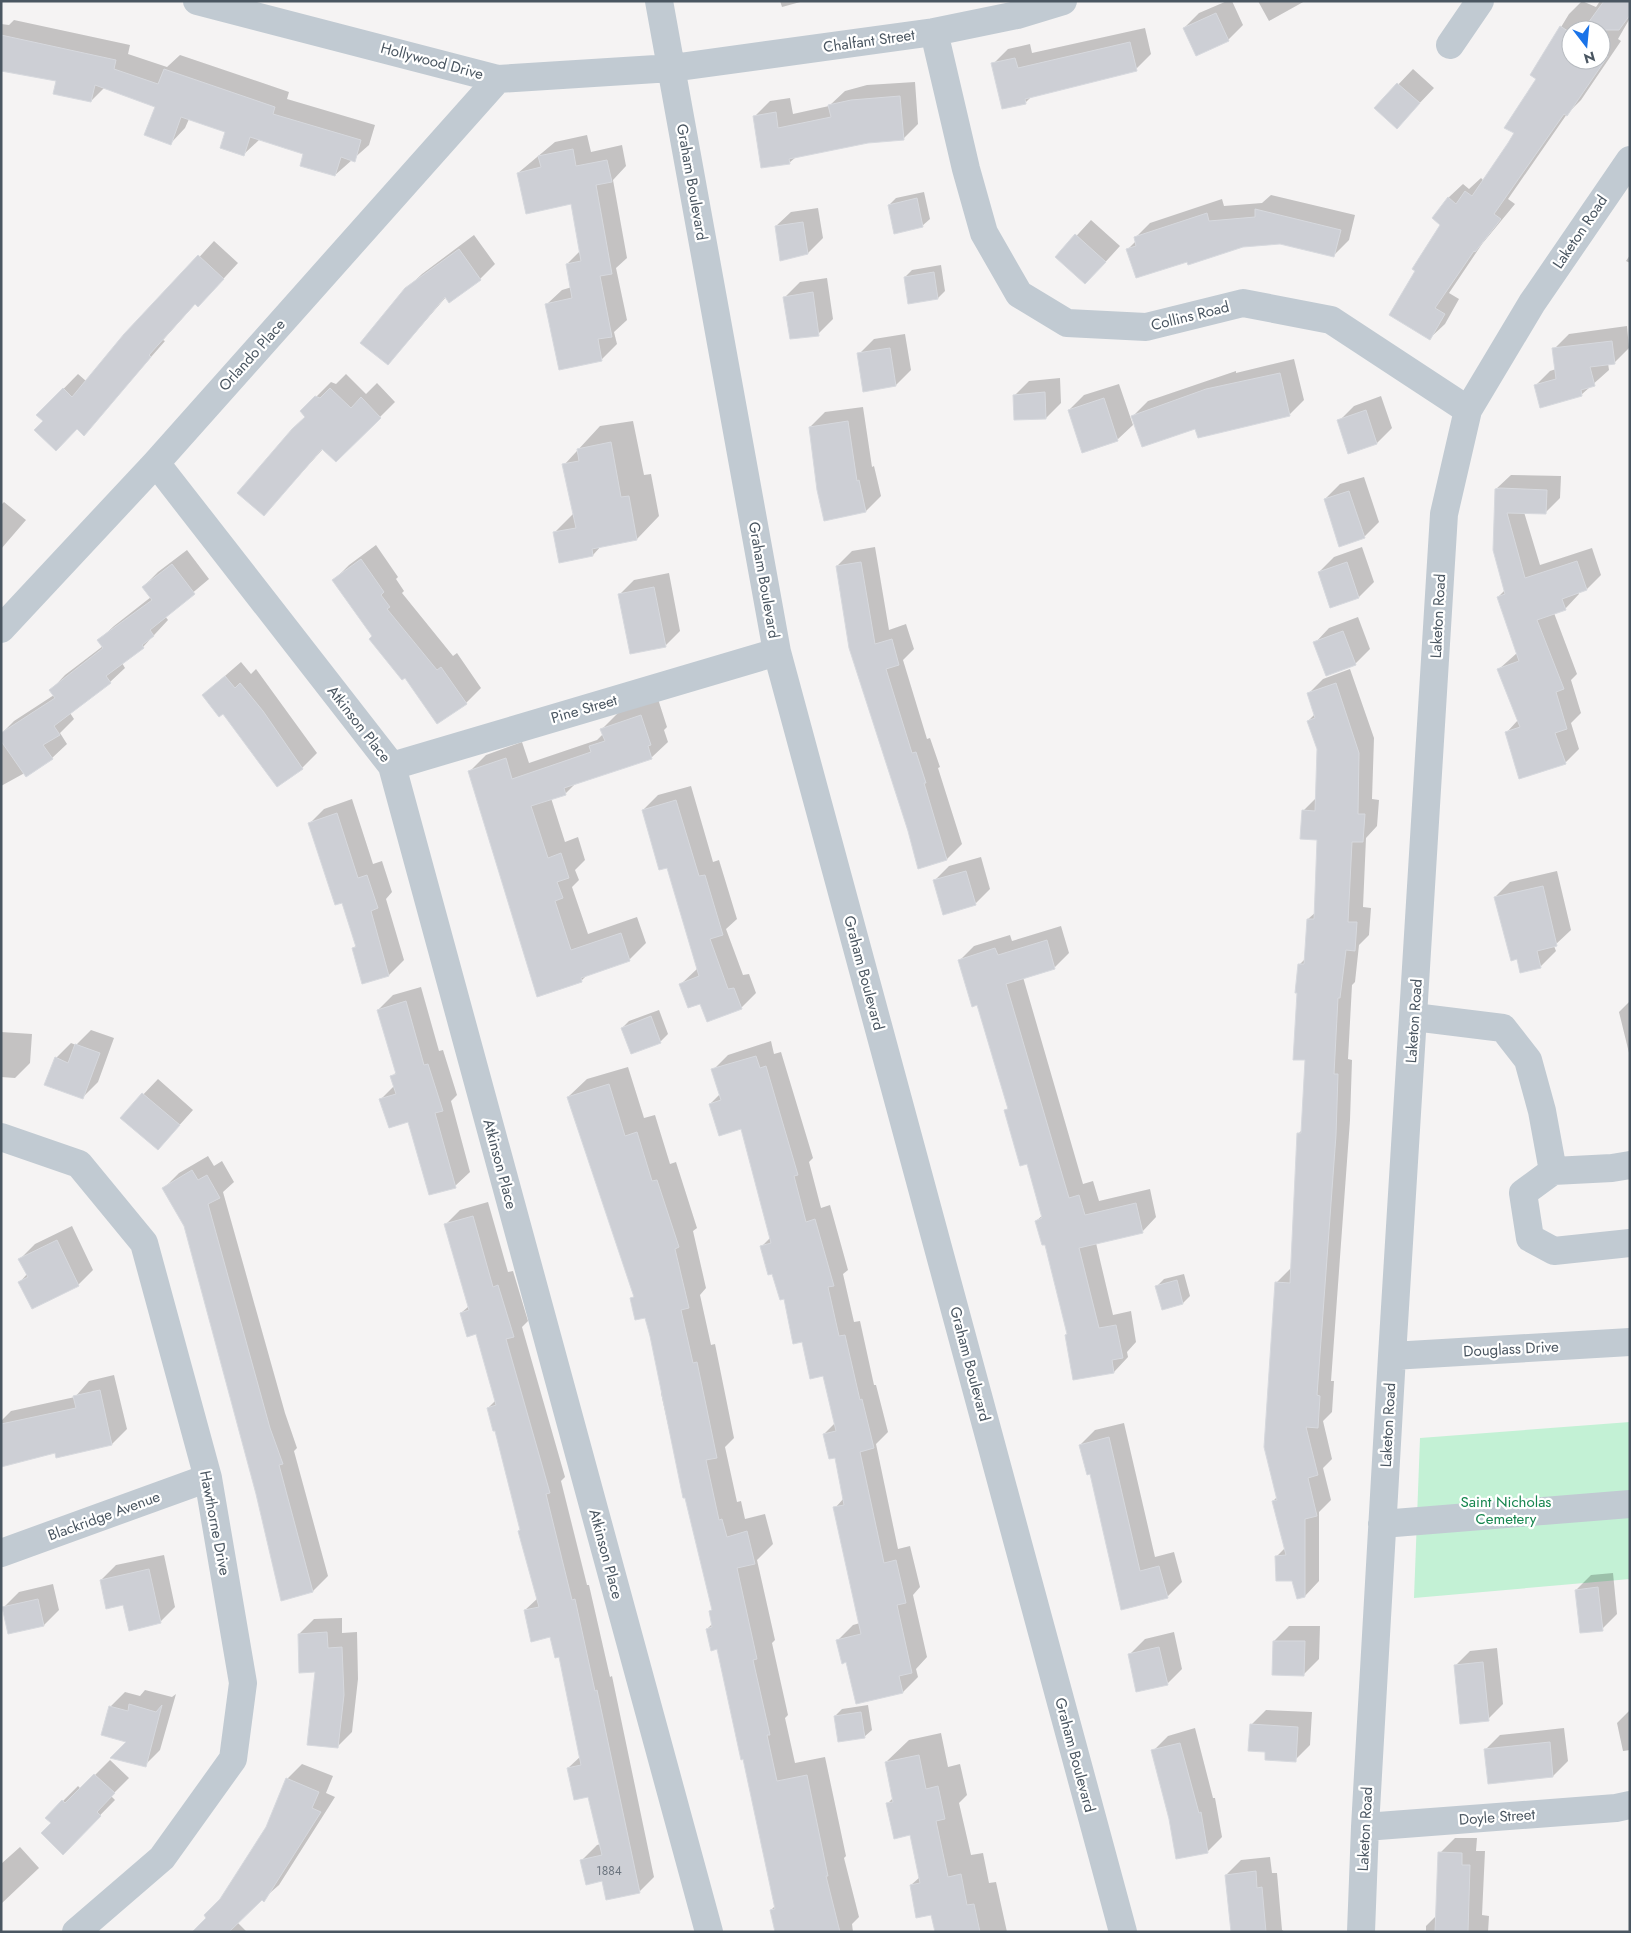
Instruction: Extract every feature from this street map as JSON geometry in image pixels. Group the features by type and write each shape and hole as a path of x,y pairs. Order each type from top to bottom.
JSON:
{"street":[{"name":"Graham Boulevard","path":"660,1 777,652 1124,1932"},
{"name":"Chalfant Street","path":"672,68 934,32 1017,15 1063,1"},
{"path":"1450,46 1480,1"},
{"name":"Hollywood Drive","path":"210,3 498,79 672,68"},
{"name":"Collins Road","path":"934,32 966,169 984,234 1019,294 1067,323 1146,327 1242,303 1332,320 1468,410"},
{"name":"Orlando Place","path":"1,629 156,463 498,79"},
{"name":"Laketon Road","path":"1361,1932 1382,1524 1444,514 1468,410 1532,303 1630,160"},
{"name":"Atkinson Place","path":"156,463 392,766 709,1932"},
{"name":"Pine Street","path":"392,766 777,652"},
{"path":"1414,1017 1503,1028 1528,1060 1542,1111 1553,1172"},
{"name":"Hawthorne Drive","path":"1,1137 79,1164 144,1243 208,1478 244,1683 233,1759 162,1858 76,1932"},
{"path":"1630,1165 1553,1172 1523,1193 1530,1238 1554,1251 1630,1243"},
{"name":"Douglass Drive","path":"1392,1356 1630,1342"},
{"name":"Blackridge Avenue","path":"1,1554 208,1478"},
{"path":"1382,1524 1630,1504"},
{"name":"Doyle Street","path":"1365,1826 1616,1808 1630,1805"}],"green space":[{"name":"Saint Nicholas Cemetery","path":"1630,1422 1630,1579 1414,1598 1420,1438"}],"building":[{"path":"1604,1 1630,1 1630,15 1619,30 1611,30 1611,20 1590,20"},
{"path":"1216,13 1229,41 1196,56 1183,28"},
{"path":"1560,26 1561,70 1598,70 1567,116 1564,114 1494,214 1501,219 1474,251 1435,308 1445,314 1430,340 1389,315 1415,271 1412,269 1440,225 1432,218 1448,197 1456,204 1465,191 1472,196 1514,133 1504,128 1536,79 1530,75"},
{"path":"1,35 116,60 114,69 158,84 164,69 275,107 273,114 361,140 355,162 341,157 335,176 300,166 303,154 250,137 244,156 220,148 225,132 181,117 171,145 144,135 155,107 95,85 91,102 53,94 56,81 1,71"},
{"path":"1130,42 1137,71 1025,99 1026,104 1002,109 991,63 1015,58 1018,68"},
{"path":"1397,83 1420,103 1397,129 1374,108"},
{"path":"900,96 904,140 868,143 789,159 790,164 761,168 753,116 776,112 778,128 831,117 828,105 851,100"},
{"path":"573,149 576,166 607,160 612,182 596,185 612,274 600,276 612,337 598,339 602,361 559,370 545,304 572,298 566,264 581,261 571,204 526,214 517,173 541,167 538,156"},
{"path":"917,198 923,227 894,234 888,205"},
{"path":"1255,209 1341,230 1334,257 1280,244 1243,247 1188,265 1187,262 1136,278 1126,249 1136,246 1134,237 1207,213 1209,221 1255,217"},
{"path":"803,222 808,254 780,261 775,226"},
{"path":"1075,234 1106,262 1085,284 1055,257"},
{"path":"459,249 481,280 449,303 445,297 388,365 360,343 405,288"},
{"path":"198,255 224,279 198,307 195,304 149,355 151,357 84,436 77,429 56,451 34,430 43,421 36,415 63,388 72,397 124,334"},
{"path":"934,272 938,299 908,304 904,277"},
{"path":"813,292 819,336 790,339 783,297"},
{"path":"1612,341 1615,364 1590,367 1595,386 1581,390 1582,396 1540,408 1534,385 1556,379 1552,348"},
{"path":"890,348 896,386 863,392 857,353"},
{"path":"1280,373 1290,416 1198,438 1195,429 1142,447 1131,416 1206,389"},
{"path":"330,388 351,408 361,397 381,418 336,462 322,449 264,516 237,493 292,429 305,417 300,411 315,396 320,398"},
{"path":"1045,392 1046,419 1014,420 1013,395"},
{"path":"1104,398 1118,441 1082,453 1068,410"},
{"path":"1366,410 1377,444 1348,454 1337,420"},
{"path":"848,421 857,481 859,480 866,512 824,521 817,490 809,427"},
{"path":"611,442 621,497 629,496 637,540 592,549 593,556 559,563 553,532 576,528 562,464 579,461 577,449"},
{"path":"1495,489 1547,490 1546,514 1507,513 1525,578 1577,561 1587,590 1562,599 1566,610 1537,620 1564,689 1556,692 1567,729 1555,733 1566,764 1519,779 1505,732 1520,727 1497,669 1519,661 1497,597 1505,594 1493,550"},
{"path":"1349,491 1365,538 1339,547 1324,499"},
{"path":"361,559 384,592 381,595 390,607 387,609 437,670 441,667 467,704 437,724 405,678 402,680 369,639 372,636 332,580"},
{"path":"861,562 875,644 892,639 899,665 886,669 912,753 916,752 926,783 924,783 947,860 918,869 908,831 849,648 836,566"},
{"path":"1347,562 1359,598 1330,608 1318,572"},
{"path":"172,564 195,594 150,630 154,636 142,645 144,648 106,676 111,683 54,726 60,735 43,745 53,759 26,777 1,741 1,733 55,698 49,690 103,648 97,640 152,600 142,587"},
{"path":"654,587 666,647 630,654 618,594"},
{"path":"1343,631 1356,665 1326,676 1313,642"},
{"path":"225,676 235,688 240,683 263,711 303,769 277,787 223,714 219,717 202,695"},
{"path":"1336,683 1359,753 1358,814 1365,814 1363,842 1352,842 1348,922 1357,922 1355,951 1346,950 1340,998 1338,998 1334,1074 1338,1074 1336,1135 1317,1395 1320,1396 1318,1428 1306,1427 1318,1475 1308,1478 1317,1516 1305,1519 1305,1597 1297,1599 1292,1581 1276,1581 1275,1556 1286,1555 1272,1501 1277,1500 1264,1447 1275,1282 1290,1283 1297,1133 1301,1133 1305,1060 1293,1060 1297,993 1295,993 1298,964 1304,964 1307,919 1314,919 1317,840 1300,839 1302,810 1315,811 1317,749 1307,721 1315,718 1307,693"},
{"path":"641,715 651,745 648,746 652,759 564,788 566,795 531,806 548,858 561,853 569,878 557,882 563,898 555,901 571,950 621,933 630,961 581,978 582,982 537,997 468,771 506,758 512,779 591,752 589,746 605,741 600,729"},
{"path":"676,800 699,876 705,875 723,935 710,939 728,989 734,988 742,1009 707,1022 700,1004 688,1008 679,984 699,976 667,868 659,870 642,810"},
{"path":"337,813 358,878 367,875 378,908 371,911 389,976 362,984 352,948 356,947 342,903 335,905 308,823"},
{"path":"966,871 976,905 943,915 933,880"},
{"path":"1543,886 1557,946 1537,951 1541,968 1520,973 1517,959 1511,961 1494,897"},
{"path":"1047,940 1055,969 1006,984 1069,1198 1079,1195 1085,1215 1136,1203 1143,1233 1079,1248 1099,1328 1116,1325 1123,1358 1112,1360 1114,1373 1073,1380 1065,1335 1067,1334 1045,1245 1042,1245 1035,1221 1042,1218 1027,1164 1020,1166 1004,1110 1008,1109 977,1005 972,1007 958,960 995,948 998,955"},
{"path":"406,1001 424,1065 428,1064 443,1111 435,1113 456,1188 429,1195 408,1122 389,1128 379,1099 396,1094 390,1076 396,1074 377,1010"},
{"path":"651,1016 661,1043 631,1054 621,1028"},
{"path":"75,1044 100,1053 83,1099 44,1085 55,1057 68,1063"},
{"path":"756,1056 760,1068 766,1066 798,1175 794,1176 806,1222 815,1219 834,1286 828,1287 839,1336 845,1335 860,1400 862,1399 874,1448 860,1452 884,1563 896,1560 906,1603 897,1605 912,1673 899,1676 903,1693 856,1704 846,1662 842,1664 836,1640 861,1634 833,1507 844,1505 835,1458 829,1459 823,1434 836,1431 823,1376 810,1379 802,1342 793,1344 784,1299 780,1300 772,1274 768,1275 760,1246 771,1243 741,1129 719,1136 709,1104 721,1100 711,1069"},
{"path":"609,1084 625,1136 637,1132 652,1181 657,1180 679,1247 675,1249 689,1308 681,1310 693,1363 697,1362 717,1458 706,1460 719,1520 722,1519 727,1537 747,1531 755,1564 737,1568 757,1659 753,1660 770,1735 767,1735 777,1781 807,1775 828,1876 826,1876 840,1932 775,1932 770,1910 775,1909 743,1759 741,1760 717,1649 711,1651 706,1629 712,1627 709,1611 712,1610 685,1498 683,1498 650,1336 645,1318 635,1320 630,1298 634,1297 567,1097"},
{"path":"142,1093 180,1125 158,1150 120,1118"},
{"path":"192,1170 198,1180 207,1175 220,1198 208,1204 270,1428 283,1464 279,1465 313,1592 281,1601 256,1494 184,1226 162,1188"},
{"path":"473,1216 493,1287 498,1285 514,1337 506,1339 550,1493 546,1494 572,1600 575,1599 595,1691 597,1690 640,1893 606,1900 602,1881 586,1885 580,1860 602,1855 588,1797 574,1800 567,1768 581,1765 559,1657 555,1658 550,1637 531,1642 524,1610 539,1607 518,1531 520,1530 495,1431 493,1431 487,1408 496,1405 476,1334 467,1337 460,1313 469,1310 444,1224"},
{"path":"57,1240 79,1286 32,1309 18,1282 28,1277 18,1259"},
{"path":"1177,1280 1183,1304 1162,1310 1155,1286"},
{"path":"100,1390 112,1445 56,1458 55,1453 1,1467 1,1424 76,1408 73,1396"},
{"path":"1109,1437 1140,1571 1159,1566 1168,1598 1121,1610 1090,1474 1087,1475 1079,1445"},
{"path":"149,1569 161,1623 129,1631 123,1605 106,1609 100,1580"},
{"path":"1598,1587 1603,1631 1580,1633 1575,1590"},
{"path":"38,1599 44,1626 8,1634 2,1607"},
{"path":"327,1632 328,1648 342,1647 344,1695 338,1748 307,1745 315,1672 299,1673 298,1634"},
{"path":"1273,1641 1305,1641 1304,1676 1272,1675"},
{"path":"1159,1647 1168,1685 1136,1692 1128,1654"},
{"path":"1483,1662 1489,1721 1460,1724 1454,1665"},
{"path":"129,1704 156,1712 162,1705 146,1767 110,1758 126,1742 101,1735 109,1706 128,1711"},
{"path":"861,1712 865,1738 838,1742 834,1716"},
{"path":"1250,1724 1298,1727 1296,1762 1265,1760 1265,1752 1248,1751"},
{"path":"1550,1742 1553,1777 1488,1784 1484,1749"},
{"path":"1180,1743 1199,1813 1201,1812 1208,1853 1176,1859 1169,1819 1151,1750"},
{"path":"919,1755 926,1789 938,1786 945,1819 936,1821 948,1877 961,1874 967,1905 974,1904 980,1932 935,1932 931,1915 916,1918 910,1885 920,1883 910,1835 894,1839 886,1803 893,1802 885,1762"},
{"path":"94,1774 115,1793 97,1812 101,1816 63,1855 41,1833 51,1823 45,1818 62,1800 65,1803"},
{"path":"286,1778 319,1792 312,1808 321,1812 264,1902 262,1900 229,1932 192,1932 206,1918 204,1915 220,1899 266,1827"},
{"path":"1438,1852 1462,1853 1462,1865 1470,1865 1468,1932 1435,1932"},
{"path":"1256,1871 1257,1888 1262,1887 1266,1932 1231,1932 1225,1875"}]}
